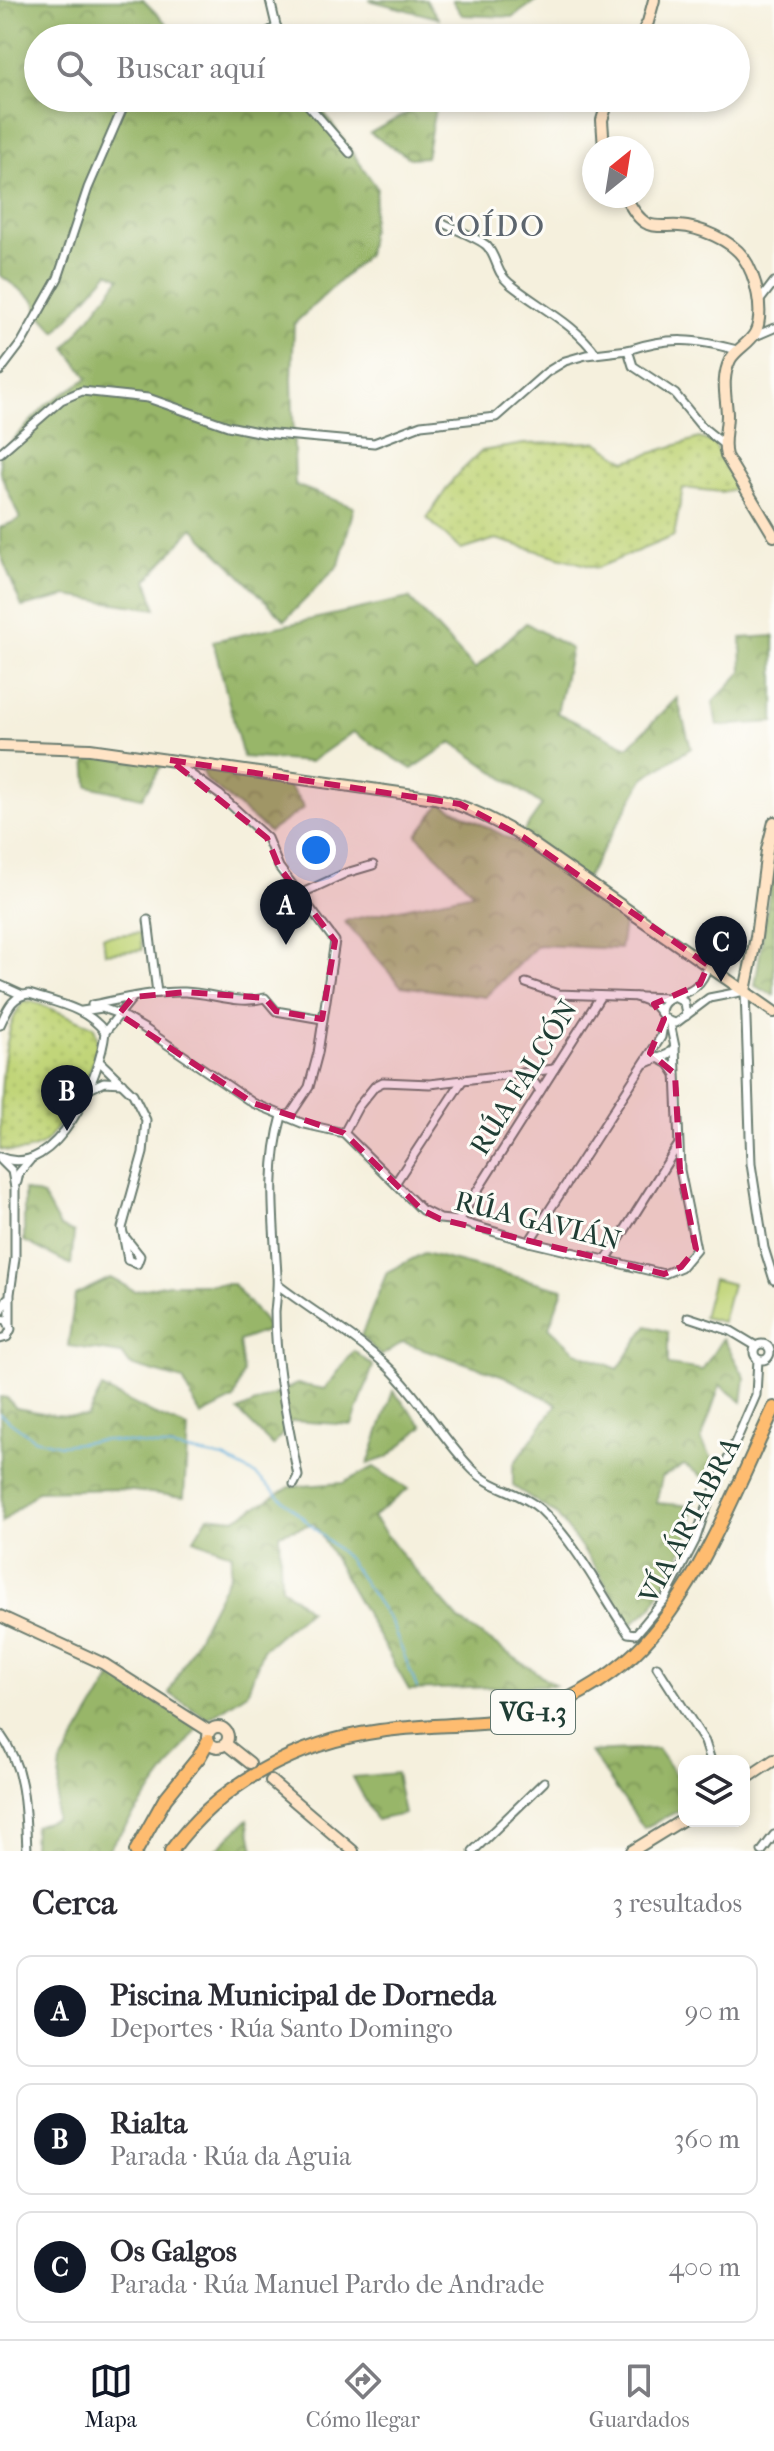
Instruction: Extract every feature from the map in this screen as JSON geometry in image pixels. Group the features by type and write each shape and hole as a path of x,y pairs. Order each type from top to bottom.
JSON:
{"highway":[{"name":"VÍA ÁRTABRA","path":"171,1851 199,1818 228,1792 252,1775 298,1751 381,1730 504,1721 579,1693 626,1662 652,1636 690,1581 774,1408"},
{"path":"136,1851 165,1799 199,1757 209,1736"}],"street":[{"path":"270,0 276,24"},
{"path":"647,24 654,0"},
{"path":"0,371 22,342 58,278 88,188 121,112"},
{"path":"314,112 350,153"},
{"path":"603,136 605,112"},
{"path":"632,208 649,224 694,227 741,253 753,276 758,303 758,326 753,337"},
{"path":"443,223 485,243 494,257 497,270 508,283 582,335 596,354"},
{"path":"758,303 774,282"},
{"path":"774,328 753,337 730,360 723,384 727,412 722,443 726,456 774,536"},
{"path":"0,453 61,400 82,391 148,398 228,426 263,433 374,443 421,425 496,417 547,372 565,361 670,339 703,341 737,350"},
{"path":"628,350 633,366 675,394 701,426 722,443"},
{"path":"0,746 90,749 460,804 523,837 774,1012"},
{"path":"170,760 220,795 267,838 279,867 335,941 318,1053 309,1087 291,1114 282,1116 276,1137 272,1189 278,1285 275,1312 280,1378 298,1476 294,1484"},
{"path":"774,822 745,991 751,1164 764,1248 774,1280"},
{"path":"298,895 346,873 373,865"},
{"path":"148,920 157,993"},
{"path":"529,1242 661,1037 665,1019 661,1006 700,984 708,965"},
{"path":"526,983 558,994 672,998 684,1002 683,1019"},
{"path":"0,985 22,995"},
{"path":"635,997 647,1001 665,1019 683,1019 709,998 745,991"},
{"path":"78,1010 157,993 186,992 241,1001 265,998 276,1011 322,1019"},
{"path":"0,1025 10,1004 29,994 78,1010 95,1019 105,1032"},
{"path":"15,1188 19,1173 31,1159 45,1152 58,1138 89,1089 100,1062 105,1032 133,997"},
{"name":"RÚA FALCÓN","path":"458,1221 600,997"},
{"path":"78,1010 102,1008 119,1014"},
{"name":"RÚA GAVIÁN","path":"119,1014 253,1103 282,1116 344,1133 422,1210 440,1219 664,1274 681,1267 696,1249 678,1145 675,1044 683,1019"},
{"name":"RÚA GAVIÁN","path":"665,1019 675,1044"},
{"path":"635,1076 648,1062 668,1054 675,1044"},
{"path":"656,1057 669,1064 675,1074"},
{"path":"100,1062 133,1094 146,1120 143,1153 123,1220 124,1236 128,1260 137,1264 140,1259 138,1253 124,1236"},
{"path":"344,1133 358,1107 375,1086 383,1082 430,1084 554,1069"},
{"path":"524,1074 540,1091"},
{"path":"396,1182 462,1081"},
{"path":"89,1089 104,1082 123,1083"},
{"path":"606,1260 678,1145"},
{"path":"0,1158 31,1159"},
{"path":"0,1158 12,1171 15,1188 15,1258 9,1336 0,1339"},
{"path":"278,1285 386,1365 422,1405 471,1469 485,1481 538,1507 579,1552 628,1633 636,1634 665,1599 689,1555 756,1395 758,1359 754,1353 756,1346 762,1343 768,1346 771,1359 758,1359"},
{"path":"10,1294 0,1316 10,1324"},
{"path":"688,1317 731,1331 756,1346"},
{"path":"768,1346 773,1338"},
{"path":"0,1616 104,1664 209,1736 216,1747 226,1744"},
{"path":"657,1667 705,1742 709,1755"},
{"path":"209,1736 215,1727 224,1729 228,1737 226,1744"},
{"path":"0,1734 18,1763 25,1802 27,1851"},
{"path":"226,1744 250,1763"},
{"path":"750,1776 774,1760"},
{"path":"271,1781 353,1851"},
{"path":"473,1851 544,1782"},
{"path":"632,1851 678,1823"},
{"path":"762,1851 774,1835"}],"highlighted area":[{"path":"170,760 460,804 523,837 708,965 700,984 654,1004 664,1019 650,1053 675,1074 680,1170 696,1249 681,1267 664,1274 440,1219 422,1210 344,1133 253,1103 119,1014 133,997 186,992 265,998 276,1011 322,1019 335,941 279,867 267,838"}],"green space":[{"path":"0,0 143,0 167,24 24,24 24,112 324,112 377,188 367,255 294,324 295,485 354,507 339,565 285,620 193,528 147,580 156,609 67,596 22,607 0,553 0,528 20,519 0,472 0,454 47,404 88,378 66,348 120,278 109,272 56,332 41,316 34,300 0,275"},
{"path":"369,0 426,0 438,18"},
{"path":"452,0 537,0 513,17 462,15"},
{"path":"409,112 434,112 426,157 410,158 370,133"},
{"path":"699,438 714,443 737,489 722,492 683,488 674,536 597,568 496,539 461,550 427,518 454,478 482,451 524,444 597,442 626,461"},
{"path":"409,598 475,669 526,623 571,649 557,713 628,747 677,698 691,748 645,777 581,887 625,919 620,949 538,945 485,997 401,986 344,921 473,893 417,835 441,803 516,842 542,805 452,742 412,769 353,732 310,762 243,757 213,641"},
{"path":"774,636 774,722 717,726 713,702 742,672 741,638"},
{"path":"86,755 162,764 142,798 88,786"},
{"path":"202,768 285,780 304,808 269,832 205,779"},
{"path":"774,862 774,995 755,986"},
{"path":"140,933 142,950 105,953 103,936"},
{"path":"24,1001 32,1001 93,1026 97,1038 96,1052 83,1084 49,1139 26,1151 13,1151 0,1149 1,1091 10,1029"},
{"path":"24,1190 43,1196 60,1227 74,1233 71,1265 24,1241"},
{"path":"424,1253 563,1289 549,1327 576,1352 618,1369 647,1326 668,1332 668,1365 702,1370 723,1338 745,1378 742,1402 720,1385 701,1440 716,1465 708,1480 684,1465 662,1477 656,1503 694,1506 686,1544 652,1607 630,1625 596,1568 557,1515 513,1486 513,1465 557,1404 504,1376 403,1342 381,1356 361,1336 387,1272"},
{"path":"110,1278 135,1291 168,1284 233,1284 271,1329 239,1341 243,1372 234,1399 201,1416 183,1380 130,1365 122,1354 68,1346 75,1295"},
{"path":"713,1279 732,1284 722,1322 703,1317"},
{"path":"354,1351 373,1366 352,1425 292,1421 273,1446 238,1411 297,1384 325,1389"},
{"path":"102,1388 188,1428 184,1497 116,1489 38,1491 2,1522 0,1397 7,1398 16,1408 87,1417"},
{"path":"393,1391 423,1426 388,1457 368,1464"},
{"path":"374,1467 408,1489 373,1517 405,1559 460,1621 555,1685 409,1690 314,1523 279,1534 281,1587 309,1610 263,1649 247,1693 208,1719 169,1693 230,1574 232,1554 194,1539 208,1516 235,1519 290,1487 343,1483"},
{"path":"113,1675 198,1728 107,1851 33,1851 34,1826 55,1819 61,1763"},
{"path":"657,1749 678,1778 678,1811 644,1828 590,1752"},
{"path":"396,1773 404,1814 376,1820 353,1777"},
{"path":"248,1819 254,1851 215,1851"}],"waterway":[{"path":"0,1414 34,1439 61,1445 106,1440 173,1448 224,1458 256,1475 347,1558 391,1622 417,1688"}],"place":[{"name":"Piscina Municipal de Dorneda","path":"286,945"},
{"name":"Os Galgos","path":"721,982"},
{"name":"Rialta","path":"67,1131"}],"district":[{"name":"COÍDO","path":"490,226"}]}
